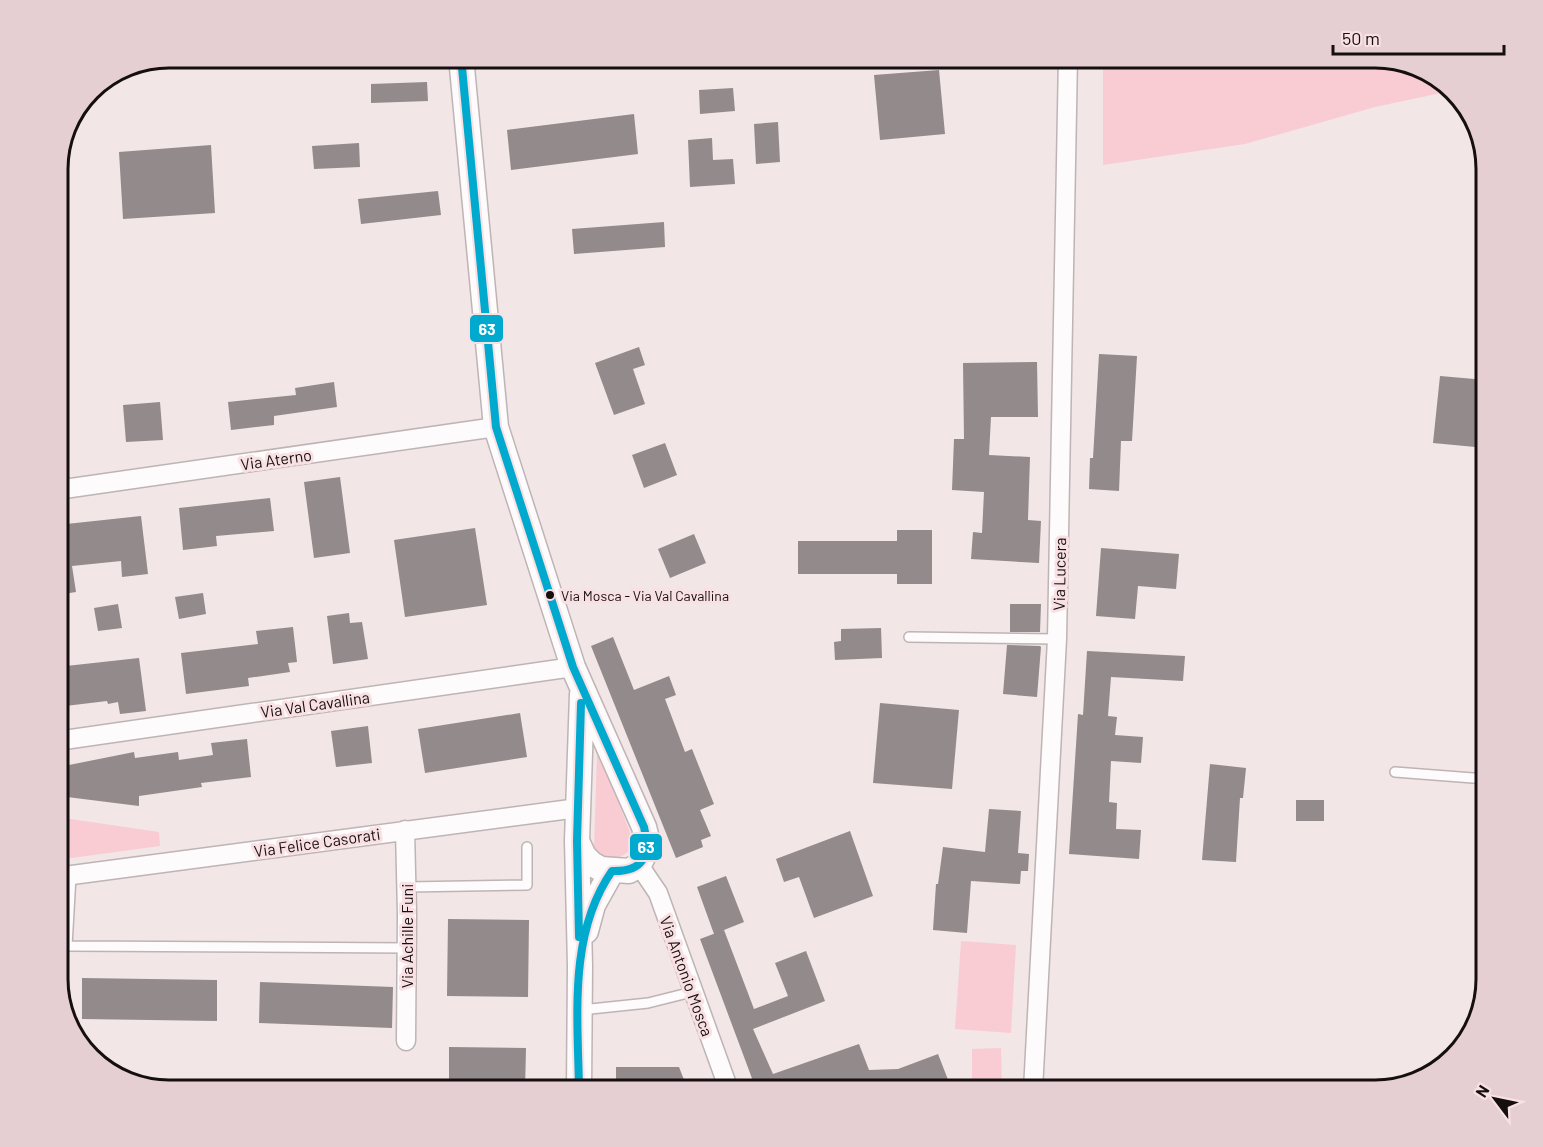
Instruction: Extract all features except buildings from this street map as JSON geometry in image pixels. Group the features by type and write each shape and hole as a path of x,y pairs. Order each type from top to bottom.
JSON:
{"street":[{"path":"462,68 496,427 577,678 644,826 648,843 639,865 630,871 612,871 592,864 584,856 577,841"},
{"name":"Via Lucera","path":"1034,1080 1057,639 1068,68"},
{"name":"Via Aterno","path":"68,488 496,427"},
{"path":"577,678 579,1080"},
{"name":"Via Val Cavallina","path":"68,740 577,678"},
{"name":"Via Felice Casorati","path":"68,875 578,808"},
{"name":"Via Achille Funi","path":"405,830 406,1041"},
{"name":"Via Antonio Mosca","path":"639,865 658,893 725,1080"},
{"path":"580,966 593,905 612,871"}],"lane":[{"path":"909,637 1057,639"},
{"path":"1395,772 1476,778"},
{"path":"407,887 527,885 526,847"},
{"path":"68,946 407,948"},
{"path":"579,1011 648,1003 692,992"}],"shaded area":[{"path":"1103,68 1394,69 1425,81 1441,93 1375,107 1245,144 1103,165"},
{"path":"597,755 601,757 631,835 630,850 626,854 611,859 601,856 594,847"},
{"path":"68,819 159,832 160,846 68,859"},
{"path":"961,941 1016,945 1011,1033 955,1029"},
{"path":"1001,1048 1002,1080 972,1080 972,1049"}],"transit line":[{"name":"63","path":"462,68 496,427 573,667 644,827 646,837 645,854 642,860 631,869 612,871 598,896 588,922 582,949 577,1005 579,1080"},
{"name":"63","path":"579,937 577,841 581,703"}],"place":[{"name":"Via Mosca - Via Val Cavallina","path":"550,595"}]}
